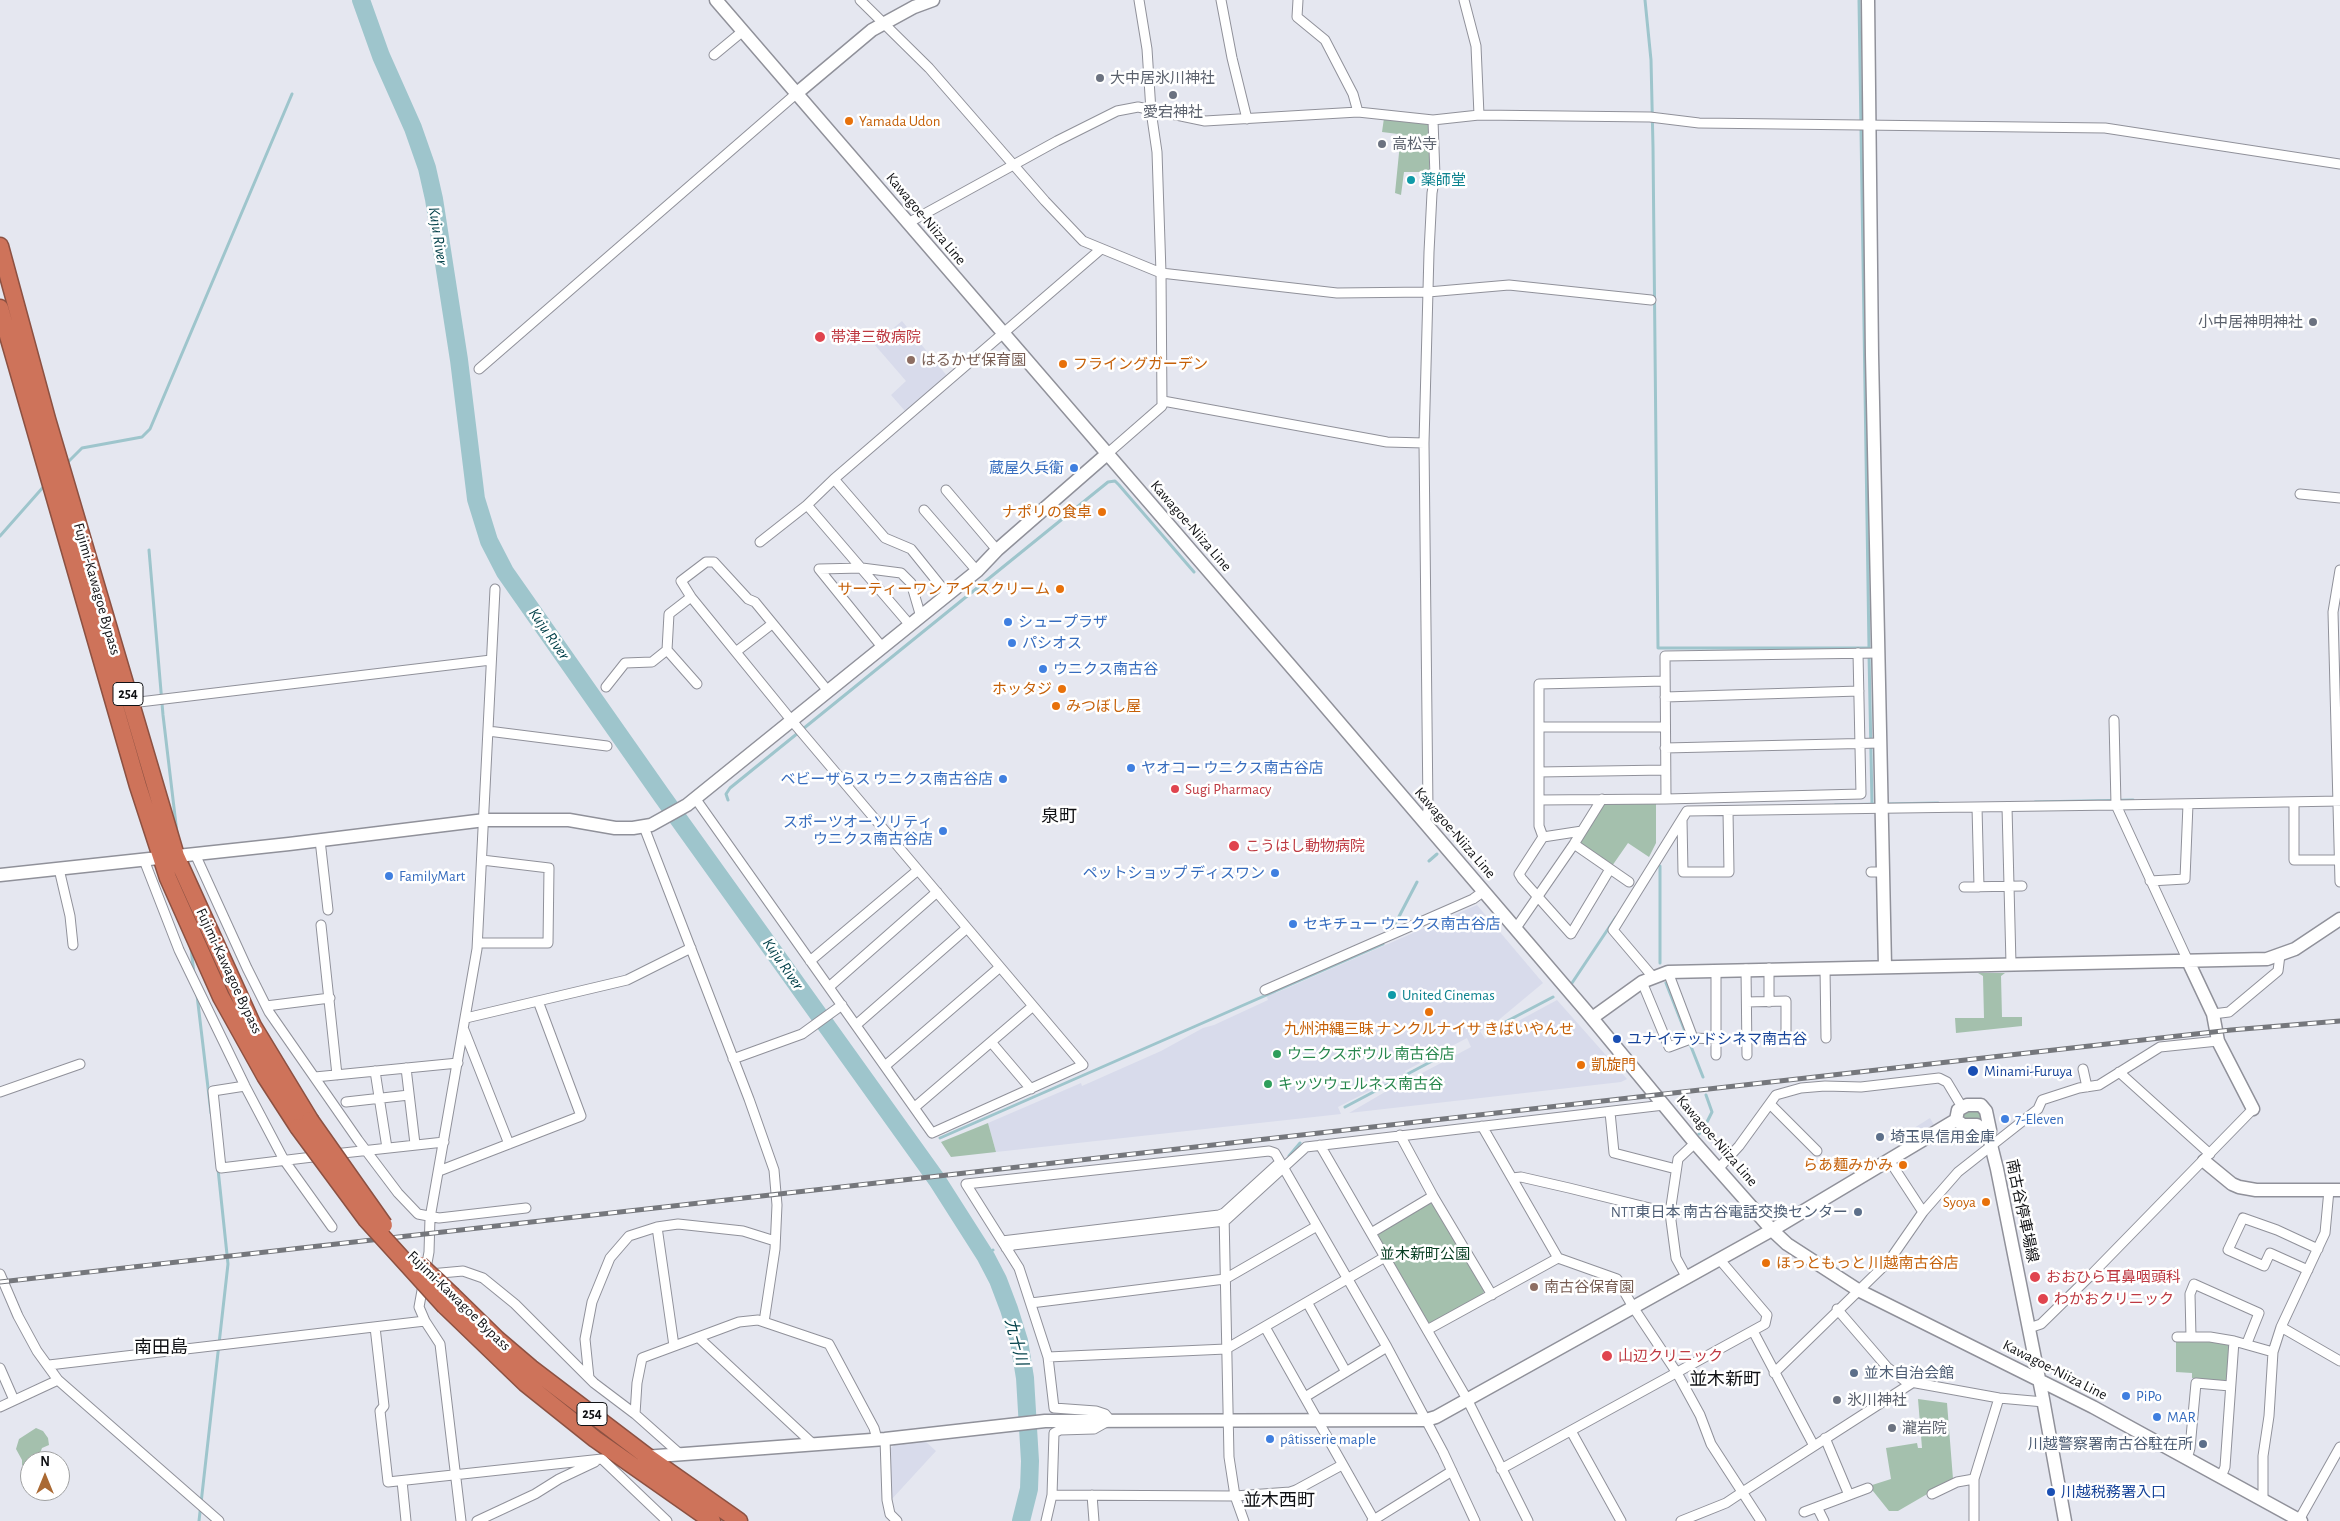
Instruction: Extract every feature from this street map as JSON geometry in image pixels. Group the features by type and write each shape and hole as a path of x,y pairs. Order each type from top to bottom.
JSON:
{"highway":[{"name":"Fujimi-Kawagoe Bypass","path":"0,246 47,419 131,703 169,857"},
{"name":"Fujimi-Kawagoe Bypass","path":"0,308 138,786 169,857 304,1124 386,1228 449,1301 525,1383 596,1439 712,1521"},
{"name":"Fujimi-Kawagoe Bypass","path":"449,1301 524,1362 648,1457 739,1521"}],"street":[{"name":"Kawagoe-Niiza Line","path":"716,0 1516,928 1695,1143 1772,1230 1787,1244 1858,1290 2039,1380 2300,1520"},
{"path":"860,0 929,68 1014,163 1045,201 1083,241 1161,273 1337,293 1428,292 1509,285 1651,300"},
{"path":"479,369 872,30 914,7 933,0"},
{"path":"0,875 485,820 569,820 615,828 644,827 662,820 691,801 977,571 997,550 1160,409 1162,401 1161,273 1158,165 1147,50 1139,0"},
{"path":"1221,0 1232,58 1247,119"},
{"path":"1298,0 1297,17 1325,40 1353,94 1358,112"},
{"path":"1464,0 1476,46 1480,115"},
{"path":"1868,0 1881,808 1876,872 1885,966"},
{"path":"714,55 743,31"},
{"path":"908,223 1014,163 1117,110 1138,106 1152,111 1204,121 1358,112 1433,120 1480,115 1650,116 1698,124 2105,128 2340,164"},
{"path":"1425,823 1428,810 1424,443 1432,193 1435,176 1433,120"},
{"path":"760,542 807,504 1101,249"},
{"path":"1162,401 1388,442 1424,443"},
{"path":"834,479 886,538 911,549 948,594"},
{"path":"946,490 997,550"},
{"path":"2300,494 2340,498"},
{"path":"807,504 910,625"},
{"path":"924,510 977,571"},
{"path":"691,801 829,987 932,1132 1083,1065 792,721 737,651 691,597 681,581 706,562 714,562 748,599 755,602 828,691"},
{"path":"882,646 819,569 862,568 901,573 911,583 921,617"},
{"path":"2340,570 2333,612 2339,736 2340,882"},
{"path":"461,1521 440,1344 425,1321 419,1307 423,1275 429,1252 430,1218 478,943 495,589"},
{"path":"691,597 670,614 667,650 697,684"},
{"path":"737,651 772,624"},
{"path":"606,687 625,663 652,662 667,650"},
{"path":"1539,800 1861,794 1858,653"},
{"path":"1666,799 1665,656 1878,653"},
{"path":"131,703 491,660"},
{"path":"1543,837 1539,826 1539,684 1665,681"},
{"path":"1665,697 1859,691"},
{"path":"2029,1328 2041,1324 2253,1109 2218,1041 2213,1014 2116,805 2114,720"},
{"path":"1539,727 1665,727"},
{"path":"488,731 607,746"},
{"path":"1665,748 1880,743"},
{"path":"1539,772 1665,770"},
{"path":"1516,928 1574,844 1602,799"},
{"path":"1716,1039 1693,1038 1669,1047 1647,979 1613,930 1687,811 2188,804 2294,802 2339,799"},
{"path":"2294,802 2294,860 2340,860"},
{"path":"2150,881 2186,879 2188,804"},
{"path":"1977,807 1979,886"},
{"path":"2007,807 2011,964"},
{"path":"1682,819 1683,872 1728,872 1728,811"},
{"path":"644,827 774,1170 777,1204 775,1241 764,1322"},
{"path":"1582,831 1543,837 1519,874 1571,934 1610,869"},
{"path":"320,840 328,910"},
{"path":"1574,844 1629,882"},
{"path":"195,854 246,968 266,1006 398,1193 418,1214 430,1218 526,1208"},
{"path":"144,860 179,950 245,1086 284,1160 332,1227"},
{"path":"478,943 548,943 549,868 482,860"},
{"path":"59,869 70,916 73,945"},
{"path":"810,961 918,870"},
{"path":"1964,887 2022,886"},
{"path":"1265,990 1473,898 1484,891"},
{"path":"829,987 937,892"},
{"path":"1592,1018 1647,979 1668,972 1769,968 2267,959 2295,949 2340,919"},
{"path":"321,925 337,1075"},
{"path":"856,1025 967,928"},
{"path":"466,1018 627,980 691,948"},
{"path":"2213,1014 2229,1012 2278,970 2280,955"},
{"path":"885,1066 1000,966"},
{"path":"1769,968 1769,1002"},
{"path":"1825,968 1826,1038"},
{"path":"1746,969 1747,1055"},
{"path":"1716,970 1716,1054"},
{"path":"1668,972 1693,1038"},
{"path":"266,1006 330,998"},
{"path":"438,1171 581,1116 538,1001"},
{"path":"1747,1002 1786,1002 1786,1034"},
{"path":"732,1059 802,1034 842,1006"},
{"path":"915,1107 1033,1006"},
{"path":"464,1030 509,1144"},
{"path":"1774,1372 1889,1261 1923,1212 1958,1172 1990,1141 2038,1109 2042,1100 2087,1087 2099,1086 2160,1047 2218,1041"},
{"path":"991,1042 1031,1089"},
{"path":"315,1077 458,1062"},
{"path":"0,1092 80,1064"},
{"path":"406,1068 415,1144"},
{"path":"2082,1069 2087,1087"},
{"path":"375,1071 387,1148"},
{"path":"2119,1072 2207,1157 2232,1184 2256,1190 2334,1190 2325,1234 2281,1327 2273,1352 2269,1416 2263,1456 2263,1500"},
{"path":"1718,1169 1739,1146 1776,1095 1801,1088 1825,1086 1861,1088 1939,1078 1950,1086 1962,1107"},
{"path":"245,1086 213,1091 222,1168 444,1142"},
{"path":"346,1102 409,1095"},
{"path":"1770,1104 1818,1151"},
{"path":"1956,1120 1956,1113 1962,1107 1976,1104 1983,1107 1984,1116 1977,1125"},
{"path":"1004,1244 1224,1217 1306,1146 1664,1105"},
{"name":"南古谷停車場線","path":"1983,1107 1990,1130 1990,1141 2044,1402 2066,1521"},
{"path":"1610,1112 1614,1154 1676,1169"},
{"path":"1956,1120 1962,1125 1977,1125 1982,1128 1990,1141"},
{"path":"375,1327 384,1406 380,1411 388,1482 455,1476 602,1458 648,1457 881,1439 1045,1421 1426,1420 1467,1400 1720,1260 1956,1120"},
{"path":"1482,1126 1558,1258 1615,1276 1633,1308 1677,1372 1700,1415 1711,1444 1741,1493 1761,1521"},
{"path":"1400,1135 1433,1196 1492,1295"},
{"path":"1687,1278 1676,1258 1670,1213 1678,1159 1695,1143"},
{"path":"1320,1145 1467,1400 1528,1521"},
{"path":"1110,1420 1105,1414 1096,1411 1054,1408 1048,1357 1019,1268 966,1184 1269,1151 1275,1153 1388,1347 1452,1471 1475,1521"},
{"path":"1889,1160 1923,1212"},
{"path":"1512,1178 1521,1177 1670,1213"},
{"path":"1371,1233 1433,1196"},
{"path":"1224,1217 1229,1457 1236,1496 1244,1521"},
{"path":"2308,1270 2270,1253 2264,1266 2228,1250 2243,1218 2277,1230 2318,1249"},
{"path":"589,1378 586,1339 592,1302 610,1258 629,1236 657,1227 678,1224 743,1231 775,1241"},
{"path":"1031,1303 1225,1279 1316,1226"},
{"path":"657,1227 674,1346"},
{"path":"1048,1357 1226,1349 1385,1257"},
{"path":"1427,1330 1558,1258"},
{"path":"1501,1469 1765,1324 1767,1315 1720,1260"},
{"path":"423,1275 463,1271 484,1278 515,1304 589,1378 635,1414 680,1454"},
{"path":"0,1274 18,1316 37,1351 58,1380 219,1521"},
{"path":"2191,1337 2190,1294 2194,1284 2259,1313 2247,1343"},
{"path":"1307,1302 1346,1372"},
{"path":"1837,1310 1887,1367 1903,1379 1912,1383 1999,1398 2044,1402"},
{"path":"635,1414 637,1384 642,1358 739,1322 758,1320 829,1344 881,1439 890,1514 897,1521"},
{"path":"48,1365 425,1321"},
{"path":"1265,1327 1373,1520 1452,1471"},
{"path":"2281,1327 2340,1361"},
{"path":"1753,1331 1814,1446"},
{"path":"698,1337 813,1444"},
{"path":"2177,1337 2210,1337 2247,1343 2273,1352"},
{"path":"2221,1477 2225,1467 2234,1341"},
{"path":"1305,1397 1388,1347"},
{"path":"0,1368 14,1400"},
{"path":"0,1407 58,1380"},
{"path":"1681,1521 1726,1503 1912,1383"},
{"path":"2187,1459 2190,1448 2196,1383 2230,1386"},
{"path":"1974,1521 1974,1479 1999,1398"},
{"path":"1046,1521 1052,1495 1054,1433 1060,1430 1094,1429 1110,1420"},
{"path":"1570,1431 1621,1521"},
{"path":"1825,1438 1849,1495"},
{"path":"2300,1520 2340,1448"},
{"path":"477,1521 535,1494 559,1479 602,1458"},
{"path":"602,1458 667,1521"},
{"path":"1052,1495 1236,1496 1296,1490 1342,1465"},
{"path":"1932,1494 1957,1482 1974,1479"},
{"path":"402,1481 406,1521"},
{"path":"1804,1512 1868,1488"},
{"path":"1092,1495 1094,1521"},
{"path":"1818,1507 1824,1521"}],"shaded area":[{"name":"はるかぜ保育園","path":"902,321 948,377 909,411 905,411 891,395 906,381 874,344"},
{"path":"1477,905 1543,983 1495,1023 1480,1031 1485,1039 1557,1000 1627,1079 1621,1082 1349,1113 1385,1092 1387,1089 1382,1081 1375,1084 1373,1089 1338,1107 1341,1114 996,1152 988,1123 1081,1083 1082,1086 1161,1051 1203,1028 1214,1025 1268,1000 1266,994 1275,990 1276,993","holes":["1467,1038 1471,1047 1409,1080 1405,1071"]},
{"path":"1930,1118 1934,1125 1918,1134 1914,1128"},
{"path":"925,1441 936,1451 891,1500 890,1449 894,1445"}],"green space":[{"path":"1384,118 1428,123 1430,187 1425,187 1425,172 1404,172 1401,195 1395,193 1400,143 1397,142 1398,134 1382,132"},
{"path":"1608,803 1656,803 1656,843 1649,857 1628,843 1612,866 1581,846 1581,842 1604,805"},
{"path":"1978,973 2005,973 2001,976 2002,1017 2022,1017 2022,1026 1956,1033 1955,1018 1984,1018 1983,976"},
{"path":"1974,1108 1980,1113 1980,1118 1968,1121 1963,1118 1963,1114"},
{"path":"988,1123 996,1152 951,1157 941,1142"},
{"name":"並木新町公園","path":"1429,1203 1434,1205 1484,1291 1483,1295 1432,1324 1428,1322 1378,1237 1379,1233"},
{"path":"2209,1341 2228,1344 2231,1348 2229,1378 2224,1381 2192,1378 2192,1373 2176,1372 2176,1342"},
{"path":"1918,1399 1947,1403 1953,1479 1898,1511 1889,1511 1869,1486 1891,1479 1886,1448 1917,1443 1918,1448 1922,1448"},
{"path":"36,1428 43,1431 48,1438 49,1445 42,1448 41,1451 20,1451 20,1456 16,1449 19,1439"}],"waterway":[{"name":"Kuju River","path":"361,0 381,56 413,128 427,168 434,199 459,360 476,499 489,541 505,572 662,796 937,1180 986,1257 998,1280 1009,1309 1019,1341 1025,1378 1030,1461 1029,1489 1021,1521"},
{"path":"1645,0 1651,60 1653,147 1658,648 1869,648"},
{"path":"1859,0 1869,648"},
{"path":"65,465 82,448 142,437 150,429 292,94"},
{"path":"728,800 726,794 730,788 1108,482 1115,481 1119,485 1194,572"},
{"path":"0,536 45,485"},
{"path":"149,550 163,715 177,833"},
{"path":"1869,654 1872,804"},
{"path":"2035,802 2133,800"},
{"path":"1885,804 1938,803"},
{"path":"1835,805 1878,804"},
{"path":"1429,861 1437,854"},
{"path":"1660,866 1660,963"},
{"path":"1393,928 1417,882"},
{"path":"1572,983 1616,917"},
{"path":"940,1138 1383,944"},
{"path":"191,948 194,974"},
{"path":"1666,983 1703,1077"},
{"path":"197,995 211,1113"},
{"path":"1492,1029 1553,997"},
{"path":"1345,1107 1453,1050"},
{"path":"1699,1134 1712,1112 1706,1095"},
{"path":"1289,1156 1300,1143"},
{"path":"199,1521 228,1264 218,1169"},
{"path":"985,1255 993,1250"}],"railway":[{"path":"0,1282 2231,1030 2340,1021"}],"place":[{"name":"大中居氷川神社","path":"1100,78"},
{"name":"愛宕神社","path":"1173,95"},
{"name":"Yamada Udon","path":"849,121"},
{"name":"高松寺","path":"1382,144"},
{"name":"薬師堂","path":"1411,180"},
{"name":"小中居神明神社","path":"2313,322"},
{"name":"帯津三敬病院","path":"820,337"},
{"name":"はるかぜ保育園","path":"911,360"},
{"name":"フライングガーデン","path":"1063,364"},
{"name":"蔵屋久兵衛","path":"1074,468"},
{"name":"ナポリの食卓","path":"1102,512"},
{"name":"サーティーワン アイスクリーム","path":"1060,589"},
{"name":"シュープラザ","path":"1008,622"},
{"name":"パシオス","path":"1012,643"},
{"name":"ウニクス南古谷","path":"1043,669"},
{"name":"ホッタジ","path":"1062,689"},
{"name":"みつぼし屋","path":"1056,706"},
{"name":"ヤオコー ウニクス南古谷店","path":"1131,768"},
{"name":"ベビーザらス ウニクス南古谷店","path":"1003,779"},
{"name":"Sugi Pharmacy","path":"1175,789"},
{"name":"スポーツオーソリティ ウニクス南古谷店","path":"943,831"},
{"name":"こうはし動物病院","path":"1234,846"},
{"name":"ペットショップ ディスワン","path":"1275,873"},
{"name":"FamilyMart","path":"389,876"},
{"name":"セキチュー ウニクス南古谷店","path":"1293,924"},
{"name":"United Cinemas","path":"1392,995"},
{"name":"九州沖縄三昧 ナンクルナイサ きばいやんせ","path":"1429,1012"},
{"name":"ユナイテッドシネマ南古谷","path":"1617,1039"},
{"name":"ウニクスボウル 南古谷店","path":"1277,1054"},
{"name":"凱旋門","path":"1581,1065"},
{"name":"Minami-Furuya","path":"1973,1071"},
{"name":"キッツウェルネス南古谷","path":"1268,1084"},
{"name":"7-Eleven","path":"2005,1119"},
{"name":"埼玉県信用金庫","path":"1880,1137"},
{"name":"らあ麺みかみ","path":"1903,1165"},
{"name":"Syoya","path":"1986,1202"},
{"name":"NTT東日本 南古谷電話交換センター","path":"1858,1212"},
{"name":"ほっともっと 川越南古谷店","path":"1766,1263"},
{"name":"おおひら耳鼻咽頭科","path":"2035,1277"},
{"name":"南古谷保育園","path":"1534,1287"},
{"name":"わかおクリニック","path":"2043,1299"},
{"name":"山辺クリニック","path":"1607,1356"},
{"name":"並木自治会館","path":"1854,1373"},
{"name":"PiPo","path":"2126,1396"},
{"name":"氷川神社","path":"1837,1400"},
{"name":"MAR","path":"2157,1417"},
{"name":"瀧岩院","path":"1892,1428"},
{"name":"pâtisserie maple","path":"1270,1439"},
{"name":"川越警察署南古谷駐在所","path":"2203,1444"},
{"name":"川越税務署入口","path":"2051,1492"}],"district":[{"name":"泉町","path":"1059,817"},
{"name":"南田島","path":"161,1348"},
{"name":"並木新町","path":"1725,1380"},
{"name":"並木西町","path":"1279,1501"}],"water label":[{"name":"九十川","path":"1016,1342"}]}
